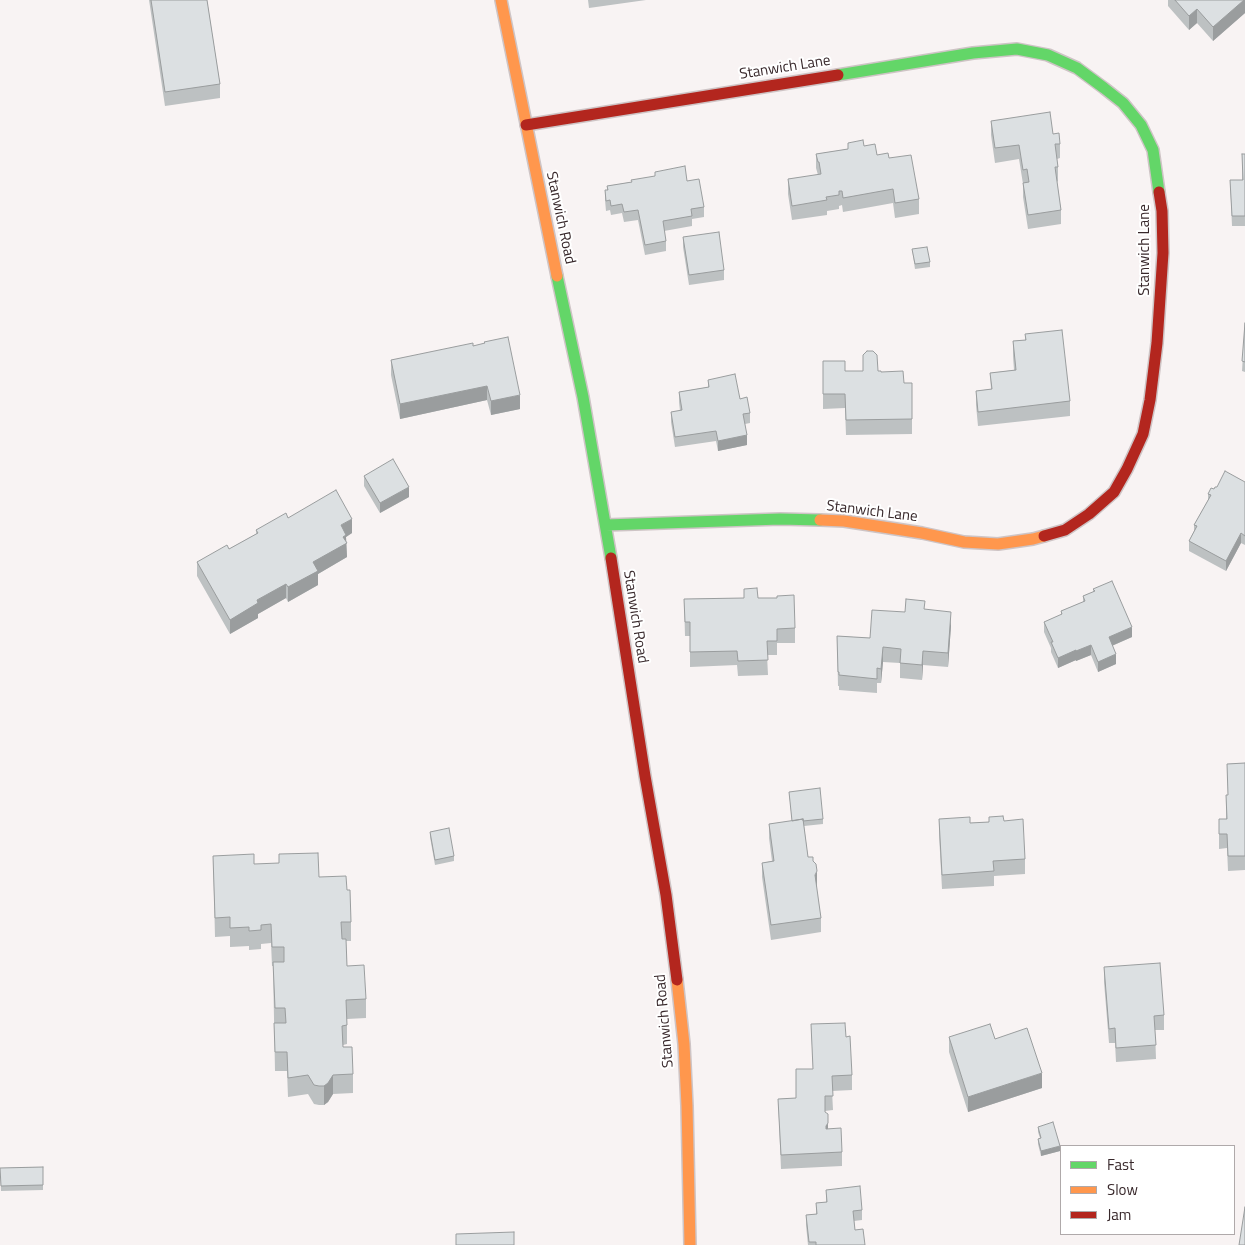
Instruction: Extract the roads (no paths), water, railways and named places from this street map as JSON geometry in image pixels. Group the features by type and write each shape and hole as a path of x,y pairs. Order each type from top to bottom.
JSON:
{"street":[{"name":"Stanwich Road","path":"501,0 581,388 606,525 645,776 666,895 684,1044 690,1245"},
{"name":"Stanwich Lane","path":"526,125 973,53 1017,49 1048,55 1077,68 1104,88 1122,103 1142,125 1153,150 1162,211 1163,253 1157,343 1150,400 1143,434 1127,469 1114,492 1089,514 1065,530 1033,539 998,544 964,542 922,533 844,521 780,519 606,525"}]}
